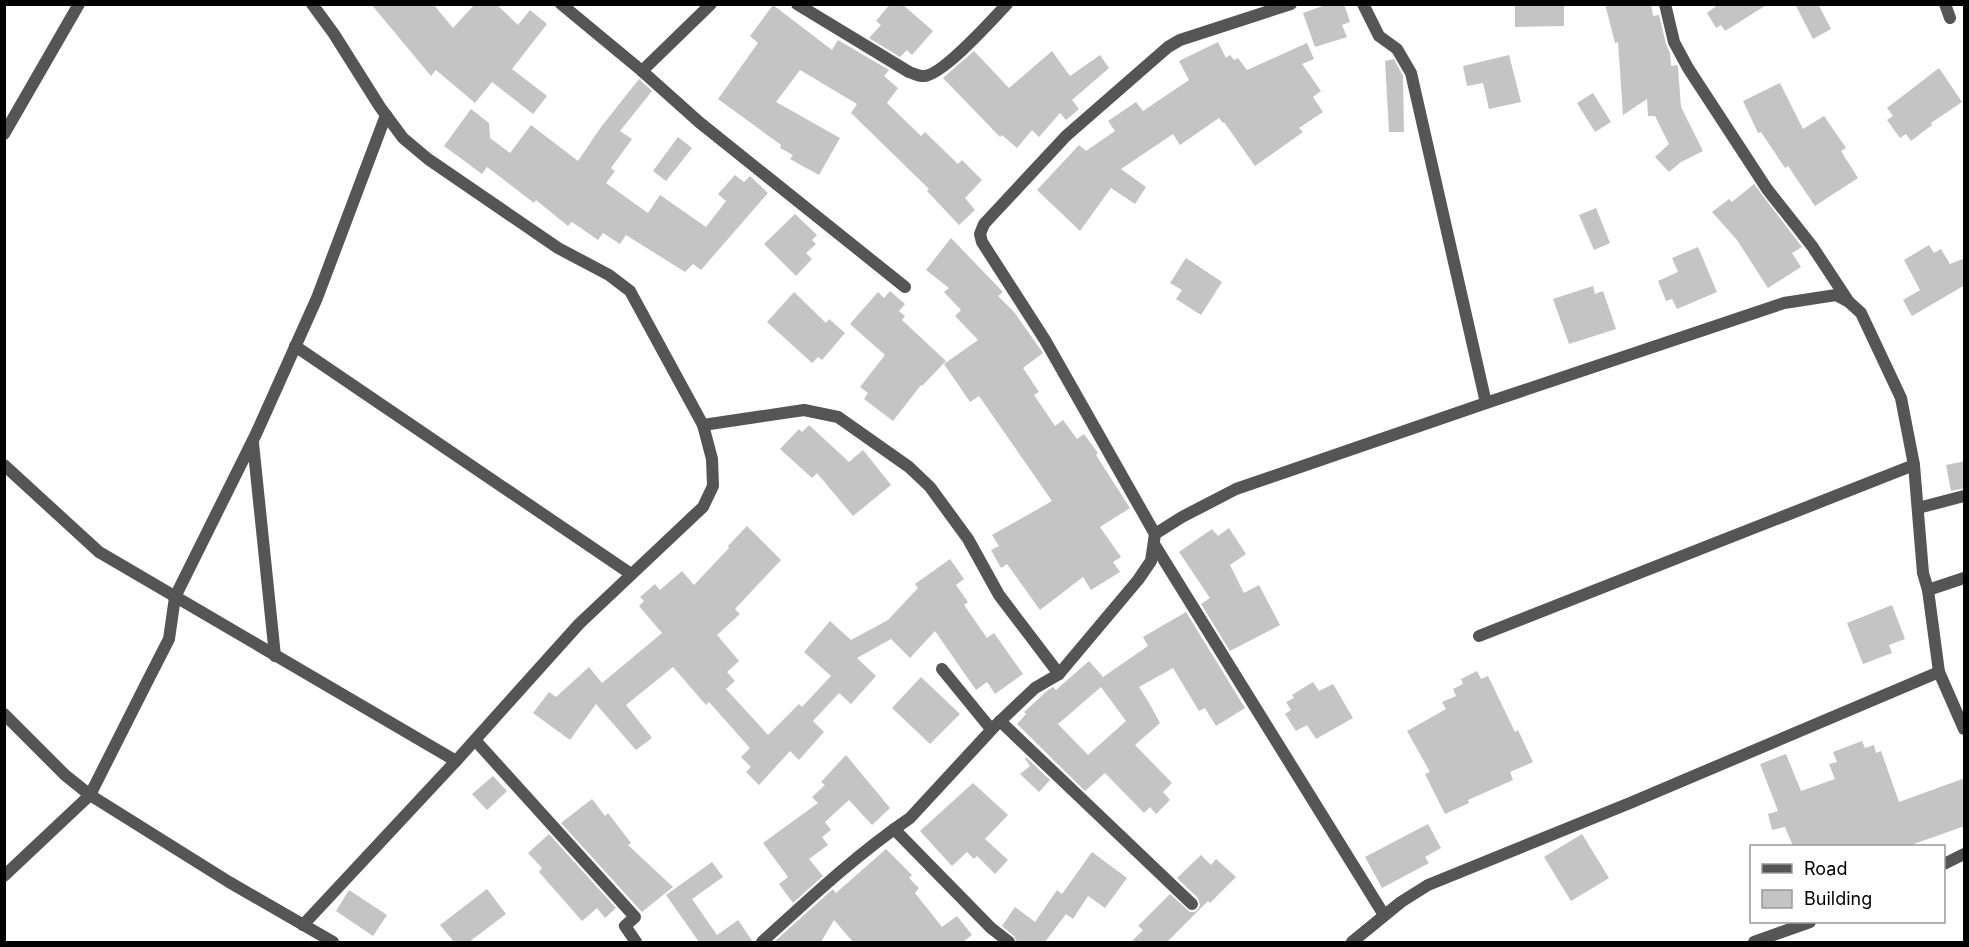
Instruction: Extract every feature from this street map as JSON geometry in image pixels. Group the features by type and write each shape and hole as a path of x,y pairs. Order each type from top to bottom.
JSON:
{"street":[{"path":"4,134 79,4"},
{"path":"303,925 456,761 579,624 703,507 713,486 712,459 703,425 630,291 609,275 558,248 428,159 403,138 312,4"},
{"path":"561,4 699,122 905,287"},
{"path":"642,71 711,4"},
{"path":"797,4 909,72 924,76 938,71 974,39 1007,4"},
{"path":"1291,4 1180,40 1168,47 1066,136 984,225 980,234 982,242 1045,340 1154,539 1384,915"},
{"path":"1363,4 1379,36 1397,49 1411,74 1486,403"},
{"path":"1665,4 1674,42 1688,68 1767,189 1812,246 1849,302 1861,313 1901,398 1914,465 1923,573 1928,590 1939,672 1965,729"},
{"path":"1945,4 1950,18"},
{"path":"4,876 90,795 169,639 175,597 252,441 317,298 386,115"},
{"path":"762,942 807,901 910,818 996,725 1035,688 1059,674 1138,580 1151,561 1154,539 1182,517 1236,489 1784,303 1836,295 1849,302"},
{"path":"295,346 630,574"},
{"path":"703,425 804,410 838,417 883,448 909,467 930,487 968,538 999,595 1059,674"},
{"path":"252,441 275,656"},
{"path":"4,465 99,552 456,761"},
{"path":"1479,636 1914,465"},
{"path":"1918,508 1965,496"},
{"path":"1928,590 1965,578"},
{"path":"942,669 996,725 1192,904"},
{"path":"1352,942 1384,915 1428,885 1630,803 1939,672"},
{"path":"4,714 65,775 90,795 229,882 333,942"},
{"path":"475,740 635,917 625,926 636,942"},
{"path":"894,829 991,928 1009,942"},
{"path":"1945,864 1965,854"},
{"path":"1754,942 1805,923"}],"building":[{"path":"371,4 433,4 453,28 475,4 496,4 518,25 530,10 547,24 512,69 547,96 533,114 492,82 475,103 436,70 431,76"},
{"path":"890,4 902,4 933,31 912,55 907,50 900,57 869,38 881,25 876,21"},
{"path":"1328,4 1344,4 1350,22 1342,25 1347,37 1315,47 1303,13"},
{"path":"1515,4 1564,4 1564,26 1515,27"},
{"path":"1605,4 1651,4 1653,16 1659,15 1670,53 1671,66 1677,65 1678,67 1681,107 1703,151 1681,162 1669,172 1655,157 1669,144 1655,116 1648,116 1647,99 1623,115 1618,42 1615,43"},
{"path":"1719,4 1768,4 1725,31 1721,25 1716,28 1707,13"},
{"path":"1795,4 1818,4 1831,29 1813,39"},
{"path":"773,5 832,50 838,40 889,70 884,76 898,88 887,103 921,136 925,132 958,164 962,160 982,180 965,198 975,210 959,225 927,191 929,189 851,113 857,104 800,70 776,102 840,138 819,175 790,159 793,155 780,148 781,145 718,99 758,43 750,36"},
{"path":"1218,42 1226,58 1230,55 1234,60 1238,58 1247,70 1307,43 1314,59 1302,64 1321,91 1313,97 1323,112 1299,128 1303,132 1255,166 1219,118 1180,145 1173,134 1121,169 1146,187 1135,204 1111,188 1080,231 1037,190 1079,145 1086,151 1115,131 1108,121 1136,102 1143,111 1189,80 1179,61"},
{"path":"974,51 1009,88 1052,51 1070,76 1100,55 1109,68 1072,100 1079,109 1066,120 1060,113 1039,137 1032,130 1017,148 1002,135 1000,137 943,78"},
{"path":"1509,55 1521,102 1489,109 1483,83 1467,86 1463,66"},
{"path":"1394,59 1403,76 1404,132 1389,132 1385,61"},
{"path":"1939,68 1962,102 1931,123 1932,125 1911,141 1906,134 1900,138 1887,120 1893,116 1887,108"},
{"path":"639,79 652,91 620,131 632,139 611,168 615,171 606,183 648,213 660,195 706,227 726,201 718,194 735,175 744,182 750,176 768,193 701,270 693,264 685,272 626,235 620,244 603,233 598,240 572,222 568,226 536,200 534,203 487,167 482,174 444,146 471,109 489,123 490,138 510,153 531,125 578,161 601,127"},
{"path":"1780,83 1803,129 1824,116 1846,148 1841,151 1858,178 1815,206 1788,166 1785,168 1761,132 1758,133 1743,101"},
{"path":"1593,93 1611,122 1595,132 1577,103"},
{"path":"678,137 692,148 666,181 653,171"},
{"path":"1754,184 1802,247 1792,253 1801,267 1768,288 1737,240 1712,212 1729,199 1732,202"},
{"path":"1596,208 1610,243 1594,250 1579,215"},
{"path":"795,214 817,235 812,240 816,244 806,253 812,259 796,276 764,244"},
{"path":"951,238 1003,292 998,296 1014,312 1043,353 1023,368 1039,392 1034,395 1055,426 1063,420 1077,439 1084,434 1098,453 1096,455 1130,508 1100,527 1121,557 1113,562 1120,572 1091,590 1083,577 1040,610 1007,564 1001,568 991,550 999,546 992,535 1052,501 979,396 970,402 944,364 978,340 955,316 961,310 944,292 949,288 926,270"},
{"path":"1929,245 1934,253 1941,249 1950,264 1965,258 1965,285 1912,316 1903,300 1920,290 1904,260"},
{"path":"1698,247 1717,292 1677,309 1672,299 1666,301 1658,281 1678,272 1672,258"},
{"path":"1186,258 1222,282 1201,315 1176,299 1182,290 1170,283"},
{"path":"1593,286 1595,294 1603,291 1616,329 1569,344 1553,299"},
{"path":"890,291 905,304 899,311 905,316 902,320 946,361 921,385 893,421 864,399 868,393 860,387 885,355 850,324 878,292 884,298"},
{"path":"794,292 826,323 829,319 845,333 822,360 818,357 812,363 767,322"},
{"path":"809,425 849,462 863,450 891,485 853,516 817,473 812,478 780,449 799,429 802,432"},
{"path":"1965,461 1965,488 1951,491 1946,465"},
{"path":"747,526 781,560 735,609 740,614 717,635 739,661 727,672 735,681 726,689 768,735 799,704 802,707 831,676 804,652 830,621 851,640 888,620 918,588 915,584 950,559 964,579 956,585 968,602 964,605 987,638 994,633 1023,674 995,694 987,682 976,690 935,631 910,658 891,639 857,658 876,676 851,704 839,693 813,721 824,732 799,760 790,751 759,785 746,772 751,767 741,757 750,748 709,702 706,705 673,667 626,705 652,738 636,750 596,704 570,740 533,713 549,692 556,697 589,667 602,683 662,633 639,606 644,601 640,597 655,584 660,590 682,571 694,585"},
{"path":"1229,528 1246,554 1230,565 1244,593 1259,585 1280,625 1230,651 1201,604 1210,598 1179,552 1212,529 1218,536"},
{"path":"1892,605 1905,639 1889,645 1892,653 1863,664 1847,623"},
{"path":"1186,612 1245,708 1216,726 1205,708 1199,711 1173,668 1139,687 1160,723 1135,745 1172,783 1163,792 1170,800 1156,814 1150,807 1144,813 1105,773 1085,791 1017,724 1026,714 1024,712 1048,690 1053,687 1056,690 1089,661 1103,677 1148,646 1143,637","holes":["1101,687 1126,721 1088,755 1058,724"]},
{"path":"1477,671 1481,679 1488,676 1515,732 1518,730 1533,762 1510,772 1513,780 1468,800 1469,803 1445,814 1425,774 1430,772 1407,731 1446,709 1442,702 1456,696 1453,689 1463,684 1461,679"},
{"path":"921,677 960,714 930,744 892,708"},
{"path":"1313,682 1319,691 1333,684 1353,718 1316,739 1307,725 1296,731 1285,714 1291,710 1286,702 1294,698 1292,695"},
{"path":"1862,741 1865,748 1874,745 1876,753 1881,751 1899,802 1965,778 1965,826 1911,845 1793,845 1785,827 1772,830 1768,814 1778,811 1760,764 1786,754 1801,791 1835,779 1829,764 1837,762 1833,752"},
{"path":"846,755 890,808 872,825 849,800 825,822 831,830 822,837 828,845 809,859 823,876 793,903 779,884 788,877 763,843 818,803 812,797 825,785 821,782"},
{"path":"1026,757 1050,780 1039,792 1020,774 1030,766"},
{"path":"493,776 507,791 487,810 472,794"},
{"path":"973,783 1008,815 985,839 1008,860 995,874 977,856 974,859 967,852 952,866 920,831"},
{"path":"592,799 605,816 608,813 631,843 628,845 673,887 642,912 561,823"},
{"path":"1428,824 1441,848 1425,857 1429,863 1382,888 1365,857"},
{"path":"549,834 616,908 605,918 597,908 582,921 539,872 542,868 528,853"},
{"path":"1582,834 1609,878 1571,901 1544,857"},
{"path":"886,849 912,875 909,878 919,888 915,893 942,927 957,916 972,935 963,942 853,942 834,920 821,942 774,942 833,889 836,893"},
{"path":"1092,852 1127,878 1105,908 1088,896 1073,919 1066,914 1045,942 1017,942 1014,936 1002,926 1015,907 1035,922 1057,890 1062,894"},
{"path":"1201,855 1211,865 1216,859 1236,877 1167,942 1131,942 1143,930 1138,926 1170,894 1190,912 1198,909 1200,905 1198,898 1177,878"},
{"path":"712,862 723,877 692,899 717,935 738,920 753,942 699,942 666,895"},
{"path":"487,889 506,914 469,942 454,942 440,925"},
{"path":"349,890 387,915 373,936 336,911"}]}
